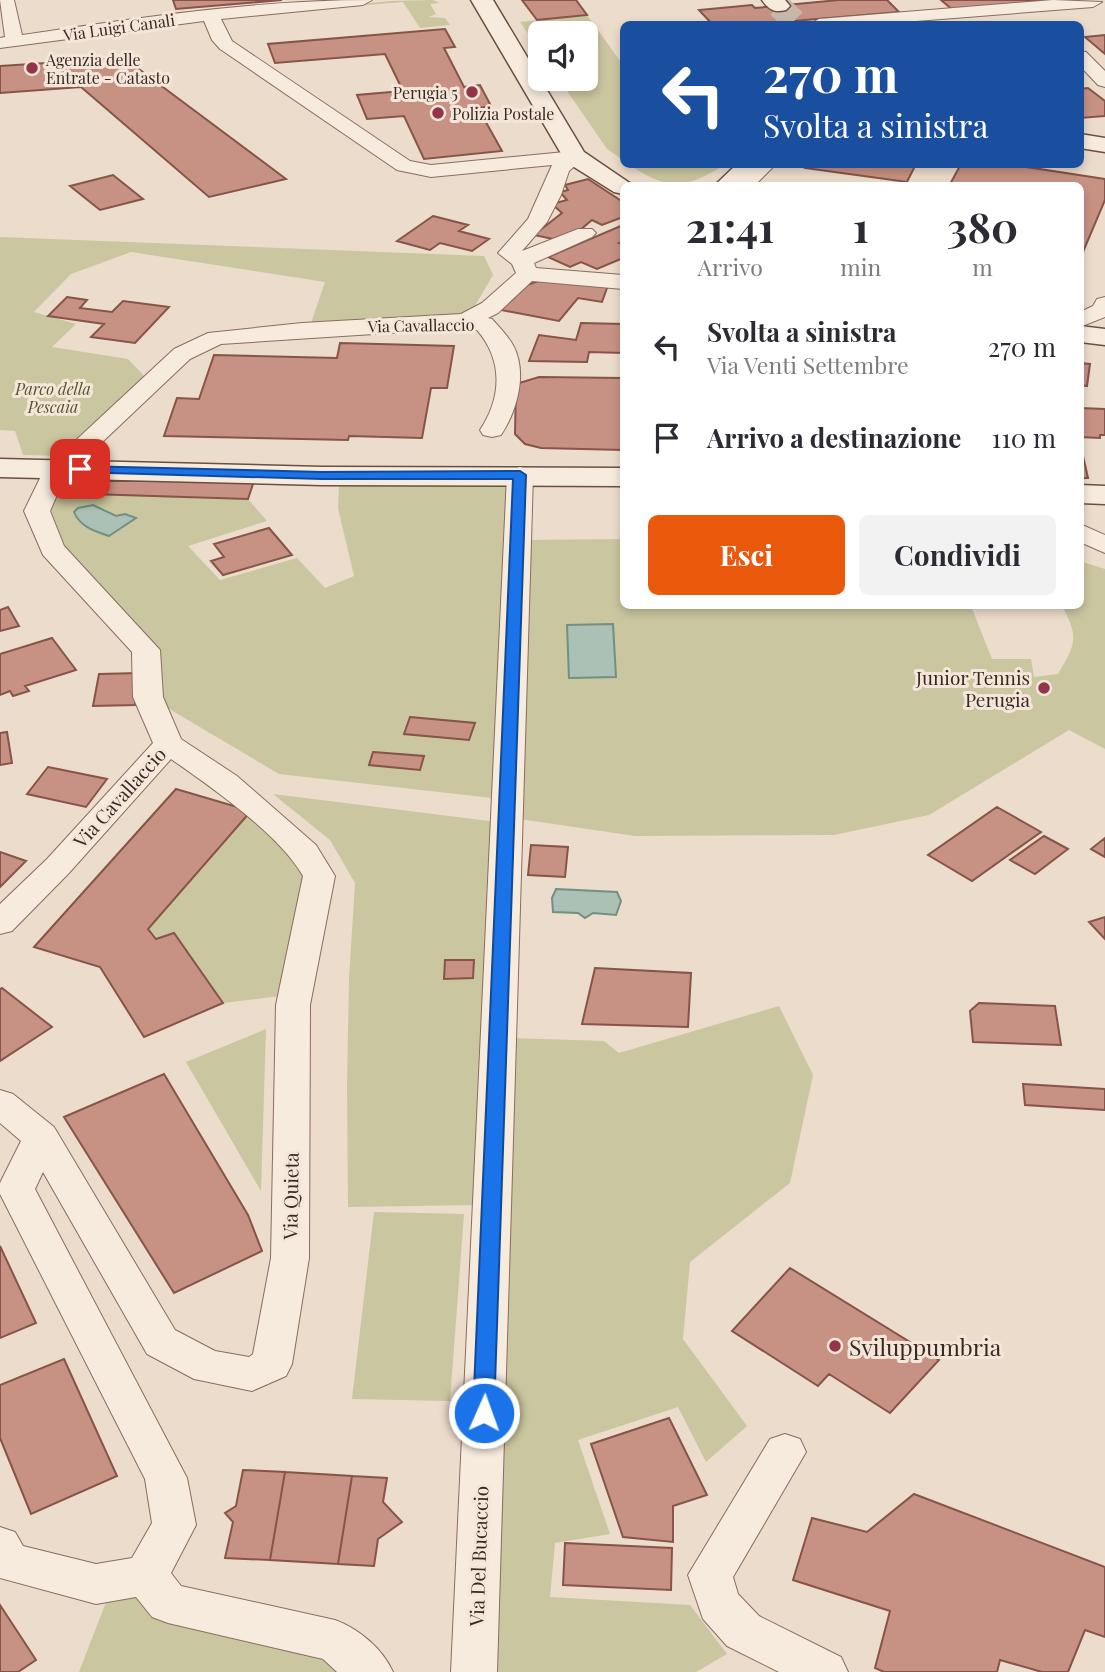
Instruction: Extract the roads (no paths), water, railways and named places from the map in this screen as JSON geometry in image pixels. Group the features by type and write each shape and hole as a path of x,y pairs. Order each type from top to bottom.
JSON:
{"main road":[{"path":"482,0 575,157 620,185"},
{"path":"1084,142 1105,145"},
{"path":"731,182 748,168"},
{"path":"1084,334 1105,337"},
{"path":"0,468 322,476 620,477"},
{"path":"1084,494 1105,495"}],"street":[{"path":"5,0 8,42"},
{"name":"Via Luigi Canali","path":"8,42 211,14 363,0"},
{"path":"859,21 1093,2"},
{"path":"211,14 221,40 226,45 404,166 431,171 575,157"},
{"path":"1074,21 1105,18"},
{"path":"1084,60 1105,81"},
{"path":"492,430 502,419 508,373 503,348 475,323 490,309 519,262 551,195 560,168 575,157"},
{"path":"746,182 762,168"},
{"path":"519,262 585,233"},
{"path":"519,262 559,276 620,282"},
{"path":"1084,318 1102,310 1105,304"},
{"name":"Via Cavallaccio","path":"0,923 58,866 168,744 148,697 146,650 52,549 37,511 60,469 182,354 216,338 302,330 475,323"},
{"name":"Via Del Bucaccio","path":"474,1672 520,475"},
{"path":"1084,534 1105,545"},
{"name":"Via Quieta","path":"0,1103 41,1138 161,1342 208,1367 252,1374 272,1364 290,1258 293,1005 319,876 305,852 226,783 168,744"},
{"path":"41,1138 16,1189 166,1478 174,1525 146,1576"},
{"path":"785,1451 710,1575 719,1605 743,1631 825,1672"},
{"path":"0,1546 9,1562 96,1584 146,1576"},
{"path":"146,1576 168,1603 335,1641 370,1672"}],"tunnel":[{"path":"779,6 794,21"}],"place":[{"name":"Agenzia delle Entrate - Catasto","path":"32,68"},
{"name":"Perugia 5","path":"472,92"},
{"name":"Polizia Postale","path":"438,113"},
{"name":"Junior Tennis Perugia","path":"1044,688"},
{"name":"Sviluppumbria","path":"835,1346"}],"park label":[{"name":"Parco della Pescaia","path":"53,397"}]}
